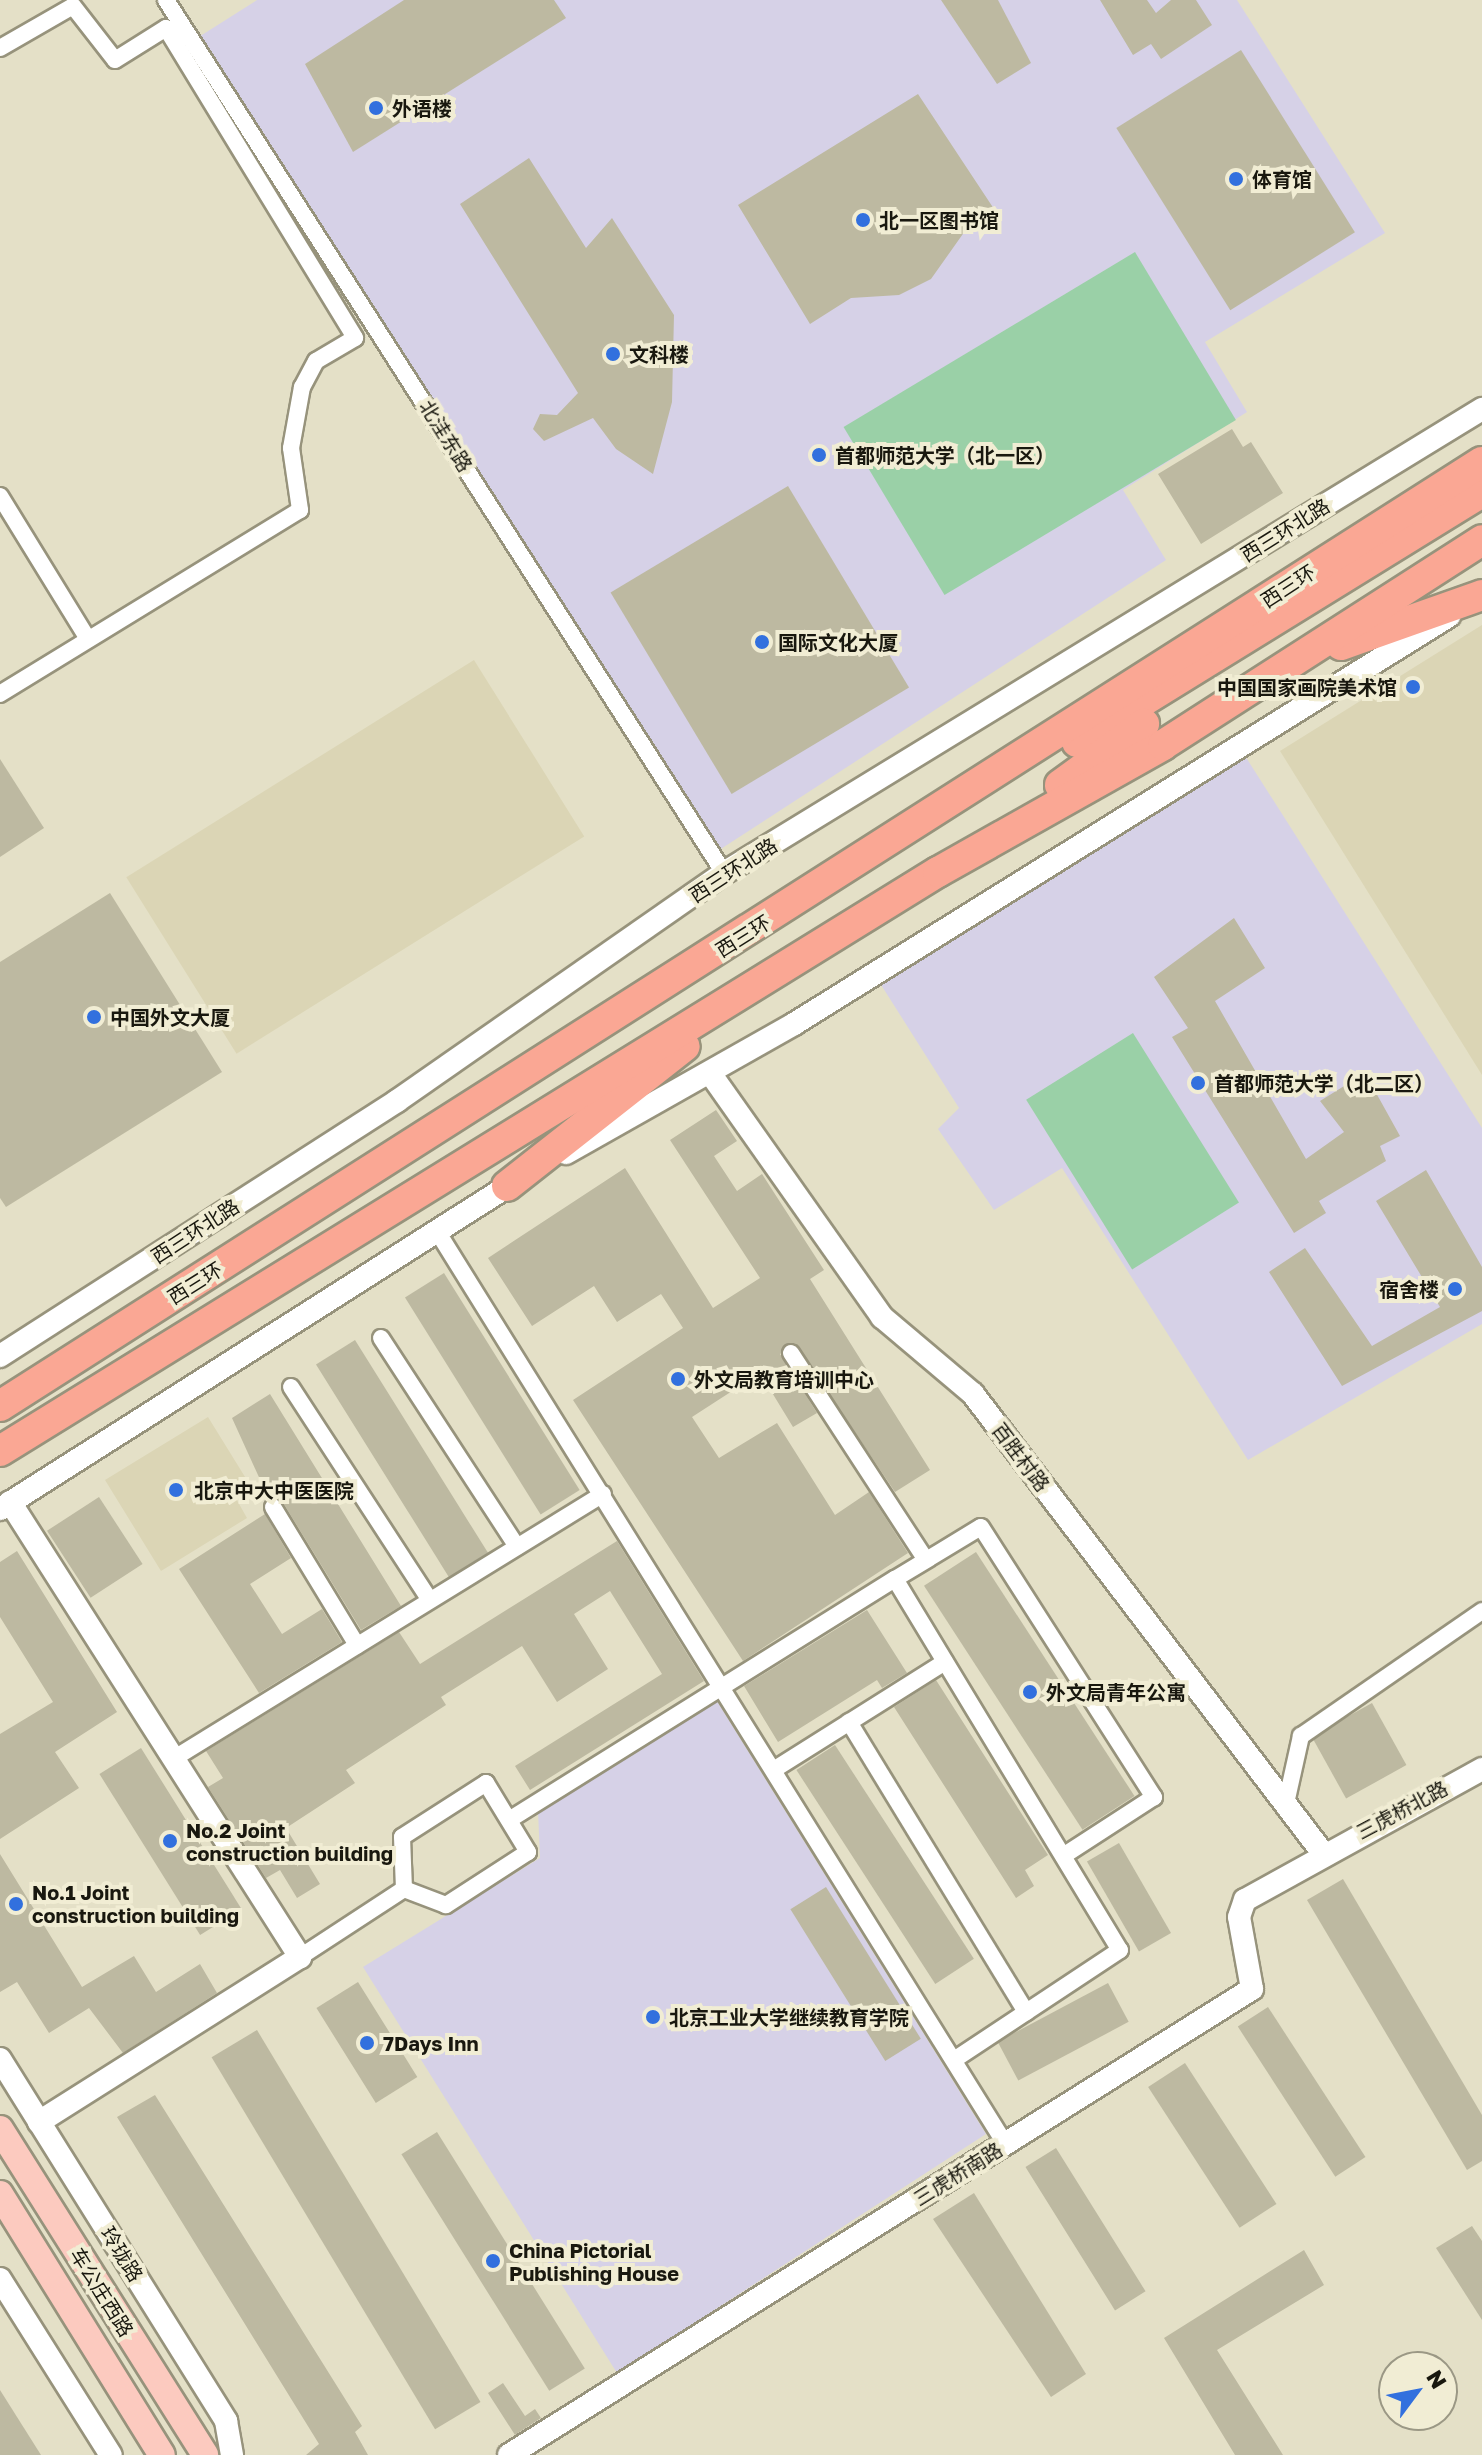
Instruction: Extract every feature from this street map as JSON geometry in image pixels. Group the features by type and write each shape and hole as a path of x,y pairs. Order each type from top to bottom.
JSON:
{"highway":[{"name":"西三环","path":"0,1406 910,831 1482,462"},
{"path":"938,872 1144,715 1482,492"},
{"path":"910,831 1144,715 1482,513"},
{"name":"西三环","path":"0,1451 938,872 1290,664 1482,540"},
{"path":"1290,664 1482,595"},
{"path":"507,1186 796,960"}],"main road":[{"name":"车公庄西路","path":"0,2129 205,2455"},
{"name":"车公庄西路","path":"0,2194 162,2455"}],"street":[{"name":"北洼东路","path":"166,0 724,873"},
{"path":"0,48 73,6 115,60 166,28 355,338 316,361 302,387 291,448 300,510 0,694"},
{"name":"西三环北路","path":"0,1356 397,1101 724,873 1482,409"},
{"path":"0,496 88,639"},
{"path":"300,1957 5,1506 507,1186 710,1073 1482,595"},
{"name":"百胜村路","path":"710,1073 882,1317 973,1394 1285,1808 1322,1852"},
{"path":"437,1231 722,1683 1006,2145"},
{"path":"381,1338 517,1547"},
{"path":"791,1353 926,1560"},
{"path":"291,1387 430,1600"},
{"path":"173,1759 603,1494"},
{"path":"273,1507 357,1645"},
{"path":"509,1820 722,1683 981,1527 1154,1797 1063,1856"},
{"path":"895,1579 1120,1950 954,2060"},
{"path":"1285,1808 1301,1736 1482,1611"},
{"path":"775,1769 945,1662"},
{"path":"849,1722 1026,2012"},
{"name":"三虎桥北路","path":"1322,1852 1482,1769"},
{"path":"486,1783 528,1852 446,1905 404,1889 402,1837 486,1783"},
{"name":"三虎桥南路","path":"509,2455 1252,1989 1239,1917 1245,1900 1322,1852"},
{"path":"39,2122 404,1889"},
{"name":"玲珑路","path":"0,2059 226,2421 232,2455"},
{"path":"0,2279 111,2455"},
{"path":"226,2421 249,2455"}],"shaded area":[{"name":"首都师范大学（北一区）","path":"257,0 1237,0 1385,233 1205,342 1247,412 1123,490 1166,560 713,854 194,40"},
{"path":"1482,625 1482,1075 1280,751"},
{"path":"474,660 584,836 237,1054 126,877"},
{"name":"首都师范大学（北二区）","path":"1240,748 1482,1128 1482,1324 1248,1460 1062,1168 994,1210 938,1129 959,1108 878,980"},
{"name":"北京中大中医医院","path":"208,1417 250,1485 234,1495 247,1518 161,1571 105,1480"},
{"name":"北京工业大学继续教育学院","path":"715,1698 986,2134 617,2373 363,1967 540,1858 538,1811"}],"green space":[{"path":"1135,252 1236,420 945,595 844,427"},
{"path":"1133,1033 1239,1203 1132,1269 1026,1100"}],"building":[{"name":"外语楼","path":"404,0 554,0 566,18 353,152 305,64"},
{"path":"941,0 998,0 1031,63 997,84"},
{"path":"1100,0 1147,0 1156,13 1171,0 1196,0 1212,25 1161,59 1151,44 1133,55"},
{"name":"体育馆","path":"1241,50 1355,232 1230,310 1116,128"},
{"name":"北一区图书馆","path":"918,94 994,209 965,231 931,279 899,295 851,298 810,324 738,205"},
{"name":"文科楼","path":"529,158 586,248 612,218 674,315 672,402 653,474 616,449 593,418 544,441 533,429 540,414 557,415 578,393 460,204"},
{"path":"1232,429 1243,447 1251,442 1283,493 1201,544 1158,474"},
{"name":"国际文化大厦","path":"788,486 909,687 732,794 611,593"},
{"path":"0,759 44,828 0,857"},
{"name":"中国外文大厦","path":"110,893 222,1072 6,1207 0,1198 0,962"},
{"path":"1234,918 1265,968 1215,1001 1306,1159 1344,1132 1320,1101 1365,1073 1400,1136 1380,1146 1386,1161 1319,1201 1326,1213 1294,1233 1172,1037 1188,1028 1154,977"},
{"path":"716,1110 737,1141 714,1156 737,1191 762,1174 824,1270 810,1279 930,1470 895,1492 795,1343 780,1354 817,1413 793,1427 760,1373 692,1417 719,1458 777,1423 835,1515 869,1492 908,1553 743,1661 573,1400 683,1328 661,1294 617,1322 594,1286 532,1326 488,1258 625,1168 713,1308 760,1278 670,1140"},
{"name":"宿舍楼","path":"1426,1170 1482,1267 1482,1311 1342,1386 1269,1272 1305,1248 1372,1346 1440,1307 1376,1201"},
{"path":"444,1273 580,1490 541,1514 405,1297"},
{"path":"355,1340 488,1553 449,1577 316,1364"},
{"path":"270,1394 401,1606 361,1630 282,1501 268,1497 232,1418"},
{"path":"99,1497 143,1564 91,1598 47,1531"},
{"path":"265,1514 291,1558 250,1584 282,1634 322,1609 342,1642 259,1693 179,1569"},
{"path":"617,1541 704,1681 530,1790 515,1766 662,1674 610,1591 574,1614 608,1669 557,1702 522,1646 441,1697 446,1705 346,1770 355,1783 286,1828 320,1884 297,1898 280,1870 266,1878 208,1787 223,1778 206,1751 399,1632 420,1664"},
{"path":"17,1551 117,1712 55,1752 79,1788 0,1839 0,1734 53,1702 0,1617 0,1562"},
{"name":"外文局青年公寓","path":"976,1552 1134,1796 1082,1830 924,1586"},
{"path":"867,1610 907,1673 882,1688 877,1680 778,1742 744,1686"},
{"path":"936,1680 1048,1855 1025,1870 1034,1886 1016,1898 894,1707"},
{"path":"1372,1703 1406,1765 1346,1799 1312,1736"},
{"path":"835,1745 974,1959 935,1984 796,1770"},
{"name":"No.2 Joint construction building","path":"141,1748 242,1909 200,1935 99,1774"},
{"path":"1119,1843 1171,1933 1139,1952 1087,1862"},
{"name":"No.1 Joint construction building","path":"0,1854 82,1987 134,1956 156,1992 200,1964 217,1993 123,2053 89,2008 49,2033 17,1982 0,1992"},
{"path":"1343,1879 1482,2115 1482,2161 1467,2170 1307,1900"},
{"path":"826,1887 921,2039 885,2061 790,1909"},
{"name":"7Days Inn","path":"358,1982 417,2077 376,2103 316,2008"},
{"path":"1108,1983 1129,2022 1018,2081 998,2042"},
{"path":"1268,2007 1365,2157 1335,2177 1238,2027"},
{"path":"257,2030 481,2402 435,2429 212,2057"},
{"path":"1185,2063 1276,2204 1240,2228 1148,2087"},
{"path":"155,2095 362,2426 355,2432 368,2455 306,2455 319,2444 117,2117"},
{"name":"China Pictorial Publishing House","path":"437,2132 585,2369 549,2391 401,2154"},
{"path":"1056,2148 1146,2291 1115,2310 1025,2167"},
{"path":"974,2193 1086,2374 1051,2397 933,2219"},
{"path":"1472,2226 1482,2241 1482,2320 1436,2248"},
{"path":"1304,2250 1324,2285 1217,2350 1283,2455 1235,2455 1164,2338"},
{"path":"503,2383 525,2416 535,2409 541,2418 515,2435 488,2393"},
{"path":"0,2390 41,2455 0,2455"}],"place":[{"name":"外语楼","path":"376,108"},
{"name":"体育馆","path":"1236,179"},
{"name":"北一区图书馆","path":"863,220"},
{"name":"文科楼","path":"613,354"},
{"name":"首都师范大学（北一区）","path":"819,455"},
{"name":"国际文化大厦","path":"762,642"},
{"name":"中国国家画院美术馆","path":"1413,687"},
{"name":"中国外文大厦","path":"94,1017"},
{"name":"首都师范大学（北二区）","path":"1198,1083"},
{"name":"宿舍楼","path":"1455,1289"},
{"name":"外文局教育培训中心","path":"678,1379"},
{"name":"北京中大中医医院","path":"176,1490"},
{"name":"外文局青年公寓","path":"1030,1692"},
{"name":"No.2 Joint construction building","path":"170,1841"},
{"name":"No.1 Joint construction building","path":"16,1904"},
{"name":"北京工业大学继续教育学院","path":"653,2017"},
{"name":"7Days Inn","path":"367,2043"},
{"name":"China Pictorial Publishing House","path":"493,2261"}]}
